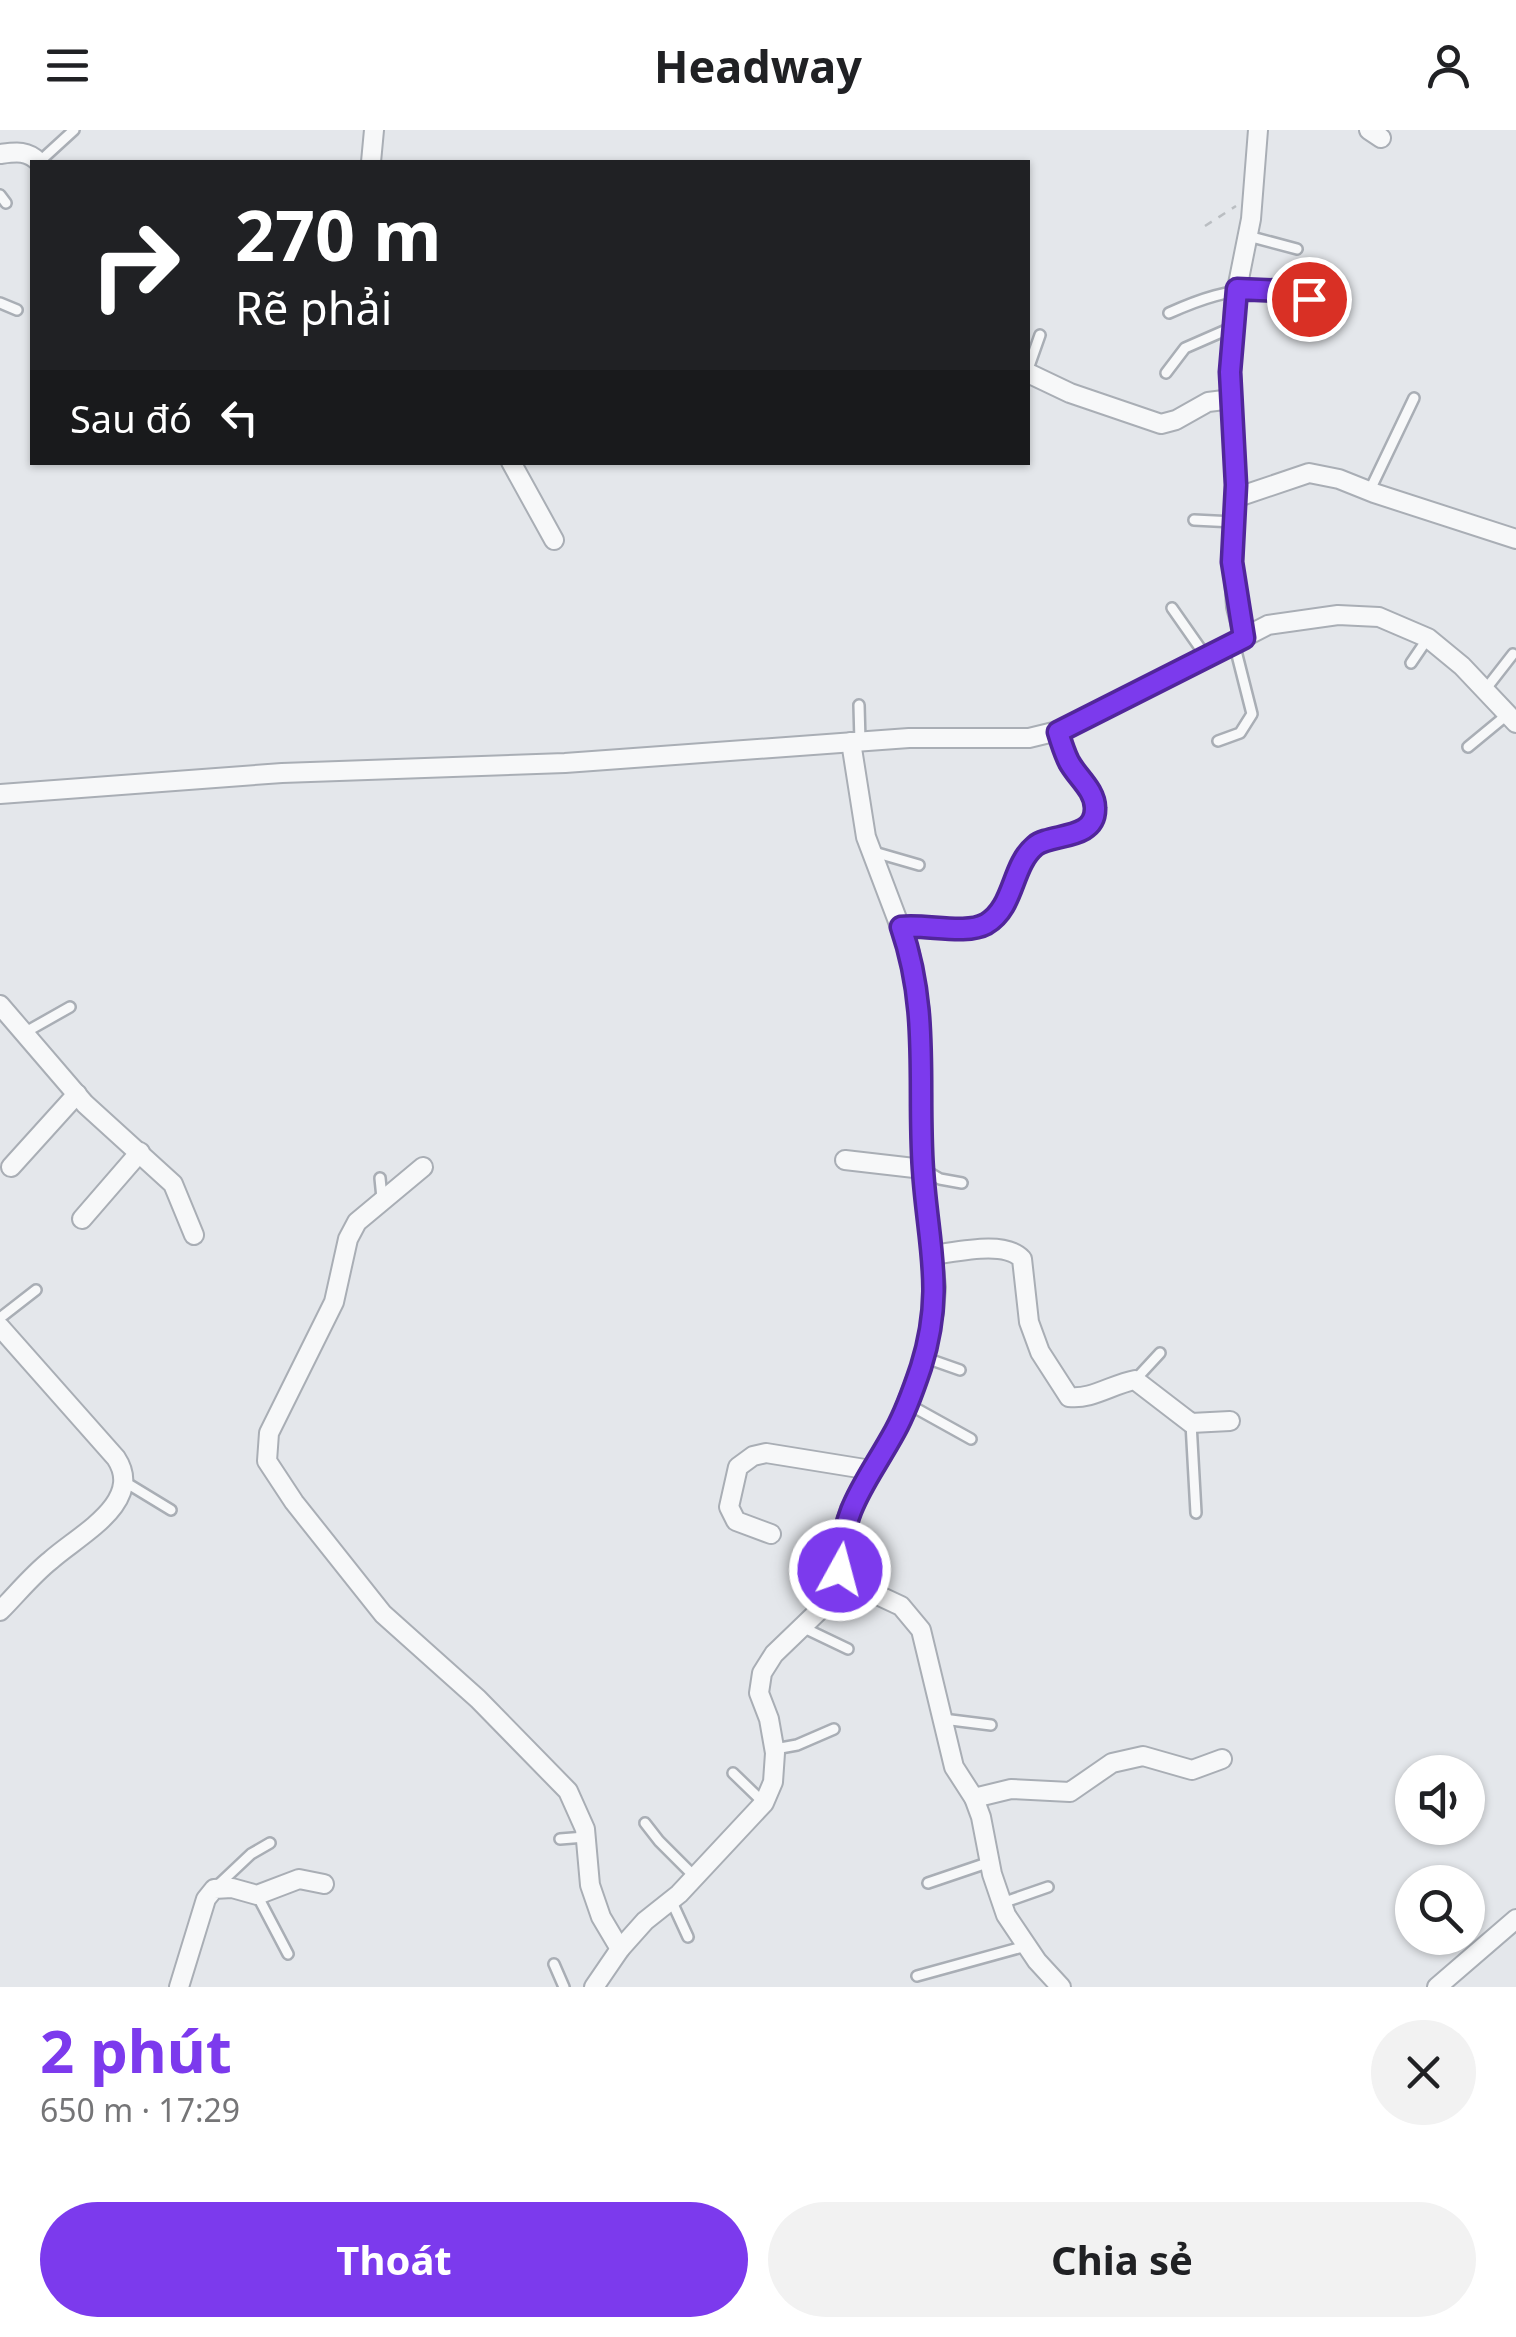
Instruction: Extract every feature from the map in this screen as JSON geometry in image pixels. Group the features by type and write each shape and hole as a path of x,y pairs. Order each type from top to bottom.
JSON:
{"street":[{"path":"371,160 374,130"},
{"path":"1239,641 1232,562 1233,327 1252,206 1258,130"},
{"path":"0,154 22,152 37,160"},
{"path":"1030,372 1070,392 1161,424 1208,402 1232,399"},
{"path":"512,465 554,540"},
{"path":"1235,498 1309,473 1340,479 1516,539"},
{"path":"0,794 282,773 565,763 909,738 1029,738 1062,731 1268,625 1338,615 1379,617 1428,638 1512,718"},
{"path":"901,927 972,928 986,924 1010,894 1027,853 1040,842 1080,832 1092,821 1096,808 1070,764 1062,731"},
{"path":"594,1987 645,1921 672,1900 764,1803 773,1782 774,1749 759,1693 762,1673 774,1654 828,1602 839,1578 841,1537 850,1509 897,1428 923,1357 936,1288 923,1168 920,1011 910,953 866,837 856,742"},
{"path":"0,1005 77,1094 173,1184 194,1235"},
{"path":"11,1168 77,1094"},
{"path":"82,1219 140,1152"},
{"path":"845,1160 923,1168"},
{"path":"423,1167 356,1222 348,1239 334,1302 269,1433 267,1461 294,1502 383,1614 478,1699 559,1780 578,1810 590,1885 601,1916 620,1949"},
{"path":"934,1255 1016,1252 1024,1268 1029,1322 1040,1352 1069,1397 1080,1398 1112,1384 1136,1380 1191,1423 1230,1421"},
{"path":"0,1328 116,1458 124,1470 125,1482 120,1498 108,1513 49,1561 0,1611"},
{"path":"771,1534 736,1521 730,1511 738,1467 746,1460 766,1453 870,1470"},
{"path":"839,1578 901,1606 922,1630 954,1767 982,1817 1002,1903 1051,1983"},
{"path":"974,1798 1012,1789 1070,1792 1112,1762 1143,1756 1192,1770 1222,1760"},
{"path":"179,1987 206,1899 214,1889 232,1888 257,1895 300,1879 324,1884"},
{"path":"1437,1987 1516,1920"}],"lane":[{"path":"41,160 74,130"},
{"path":"1248,236 1297,248"},
{"path":"1169,313 1204,297 1237,289 1287,291 1338,310"},
{"path":"0,302 17,310"},
{"path":"1166,373 1186,348 1233,327"},
{"path":"1030,365 1040,336"},
{"path":"1370,492 1414,398"},
{"path":"1194,520 1234,522"},
{"path":"1172,608 1206,658"},
{"path":"1411,663 1428,638"},
{"path":"1218,741 1240,733 1252,714 1239,641"},
{"path":"1486,690 1513,654"},
{"path":"856,742 859,706"},
{"path":"1468,746 1512,718"},
{"path":"871,851 919,866"},
{"path":"24,1033 70,1006"},
{"path":"923,1168 940,1179 962,1183"},
{"path":"380,1178 382,1200"},
{"path":"0,1318 36,1290"},
{"path":"1136,1380 1160,1353"},
{"path":"923,1357 960,1370"},
{"path":"906,1403 971,1438"},
{"path":"1191,1423 1196,1514"},
{"path":"125,1482 171,1510"},
{"path":"802,1627 848,1650"},
{"path":"942,1718 991,1726"},
{"path":"774,1749 797,1745 834,1728"},
{"path":"733,1772 764,1803"},
{"path":"645,1823 695,1877"},
{"path":"560,1839 585,1837"},
{"path":"214,1889 242,1861 270,1843"},
{"path":"928,1882 990,1862"},
{"path":"1002,1903 1048,1887"},
{"path":"257,1895 288,1954"},
{"path":"672,1900 688,1936"},
{"path":"917,1976 1026,1946"},
{"path":"554,1964 564,1987"}],"path":[{"path":"1205,226 1228,208 1252,206"}],"route":[{"path":"840,1570 841,1537 850,1509 897,1428 921,1366 934,1312 934,1255 923,1168 920,1011 910,953 901,927 933,925 952,929 986,924 1010,894 1027,853 1040,842 1080,832 1092,821 1096,808 1083,779 1070,764 1058,732 1244,638 1236,607 1232,562 1236,485 1230,372 1234,304 1237,289 1287,291 1309,299"}]}
